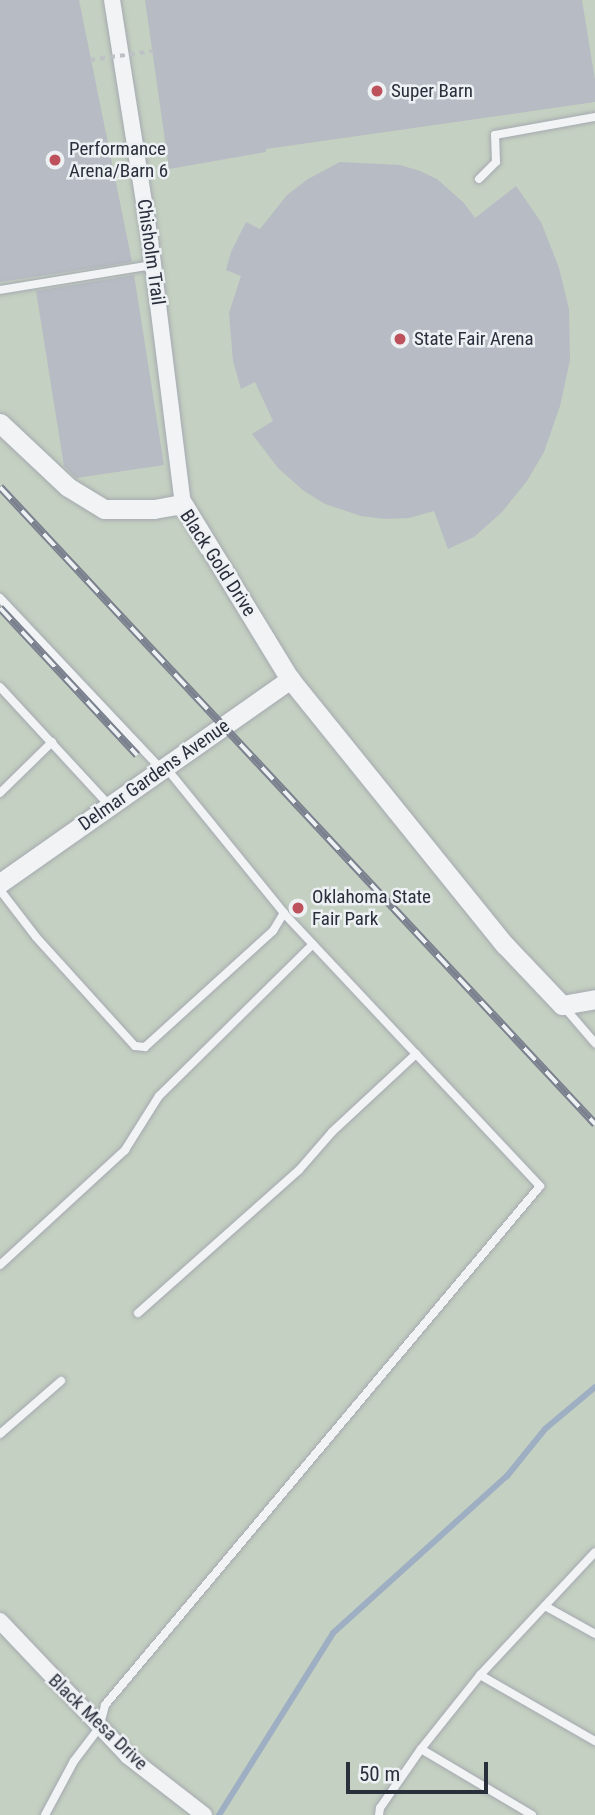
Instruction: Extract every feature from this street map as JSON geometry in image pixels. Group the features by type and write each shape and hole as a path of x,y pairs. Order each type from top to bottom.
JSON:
{"street":[{"name":"Chisholm Trail","path":"112,0 153,265 183,504"},
{"name":"Black Gold Drive","path":"0,422 68,487 104,509 154,509 183,504 280,661 282,685"},
{"name":"Delmar Gardens Avenue","path":"0,883 282,685"},
{"path":"282,685 505,946 562,1005 595,999"},
{"name":"Black Mesa Drive","path":"0,1621 128,1756 204,1815"}],"lane":[{"path":"479,179 496,162 495,135 595,117"},
{"path":"0,290 153,265"},
{"path":"0,598 164,769 284,913 540,1186 105,1705 99,1728 74,1760 45,1815"},
{"path":"0,687 110,806"},
{"path":"0,793 52,742"},
{"path":"0,890 36,937 140,1049 273,931 284,913"},
{"path":"0,1265 125,1150 159,1096 313,944"},
{"path":"562,1005 595,1043"},
{"path":"138,1313 299,1170 332,1132 416,1054"},
{"path":"0,1434 61,1381"},
{"path":"379,1815 380,1808 421,1749 480,1675 595,1552"},
{"path":"545,1606 595,1634"},
{"path":"480,1675 595,1741"},
{"path":"421,1749 532,1815"}],"path":[{"path":"90,60 153,51"}],"green space":[{"name":"Oklahoma State Fair Park","path":"0,0 595,0 595,1815 0,1815"}],"building":[{"name":"Performance Arena/Barn 6","path":"0,0 79,0 132,262 0,282"},
{"name":"Super Barn","path":"145,0 582,0 595,80 595,102 266,149 266,152 169,169"},
{"name":"State Fair Arena","path":"340,162 400,165 420,171 437,179 464,203 475,218 516,186 541,222 559,268 569,309 570,360 560,406 544,452 527,481 502,512 474,537 448,549 434,511 409,518 385,519 361,516 325,504 304,491 278,468 252,434 273,421 255,382 241,389 233,361 229,313 241,276 226,270 231,252 246,222 260,229 287,195 308,179"},
{"path":"134,275 164,465 76,478 64,466 36,291"}],"waterway":[{"path":"219,1815 333,1633 507,1476 545,1429 595,1387"}],"railway":[{"path":"0,487 595,1124"},
{"path":"0,608 137,755"}],"place":[{"name":"Super Barn","path":"377,91"},
{"name":"Performance Arena/Barn 6","path":"55,160"},
{"name":"State Fair Arena","path":"400,339"},
{"name":"Oklahoma State Fair Park","path":"298,908"}]}
